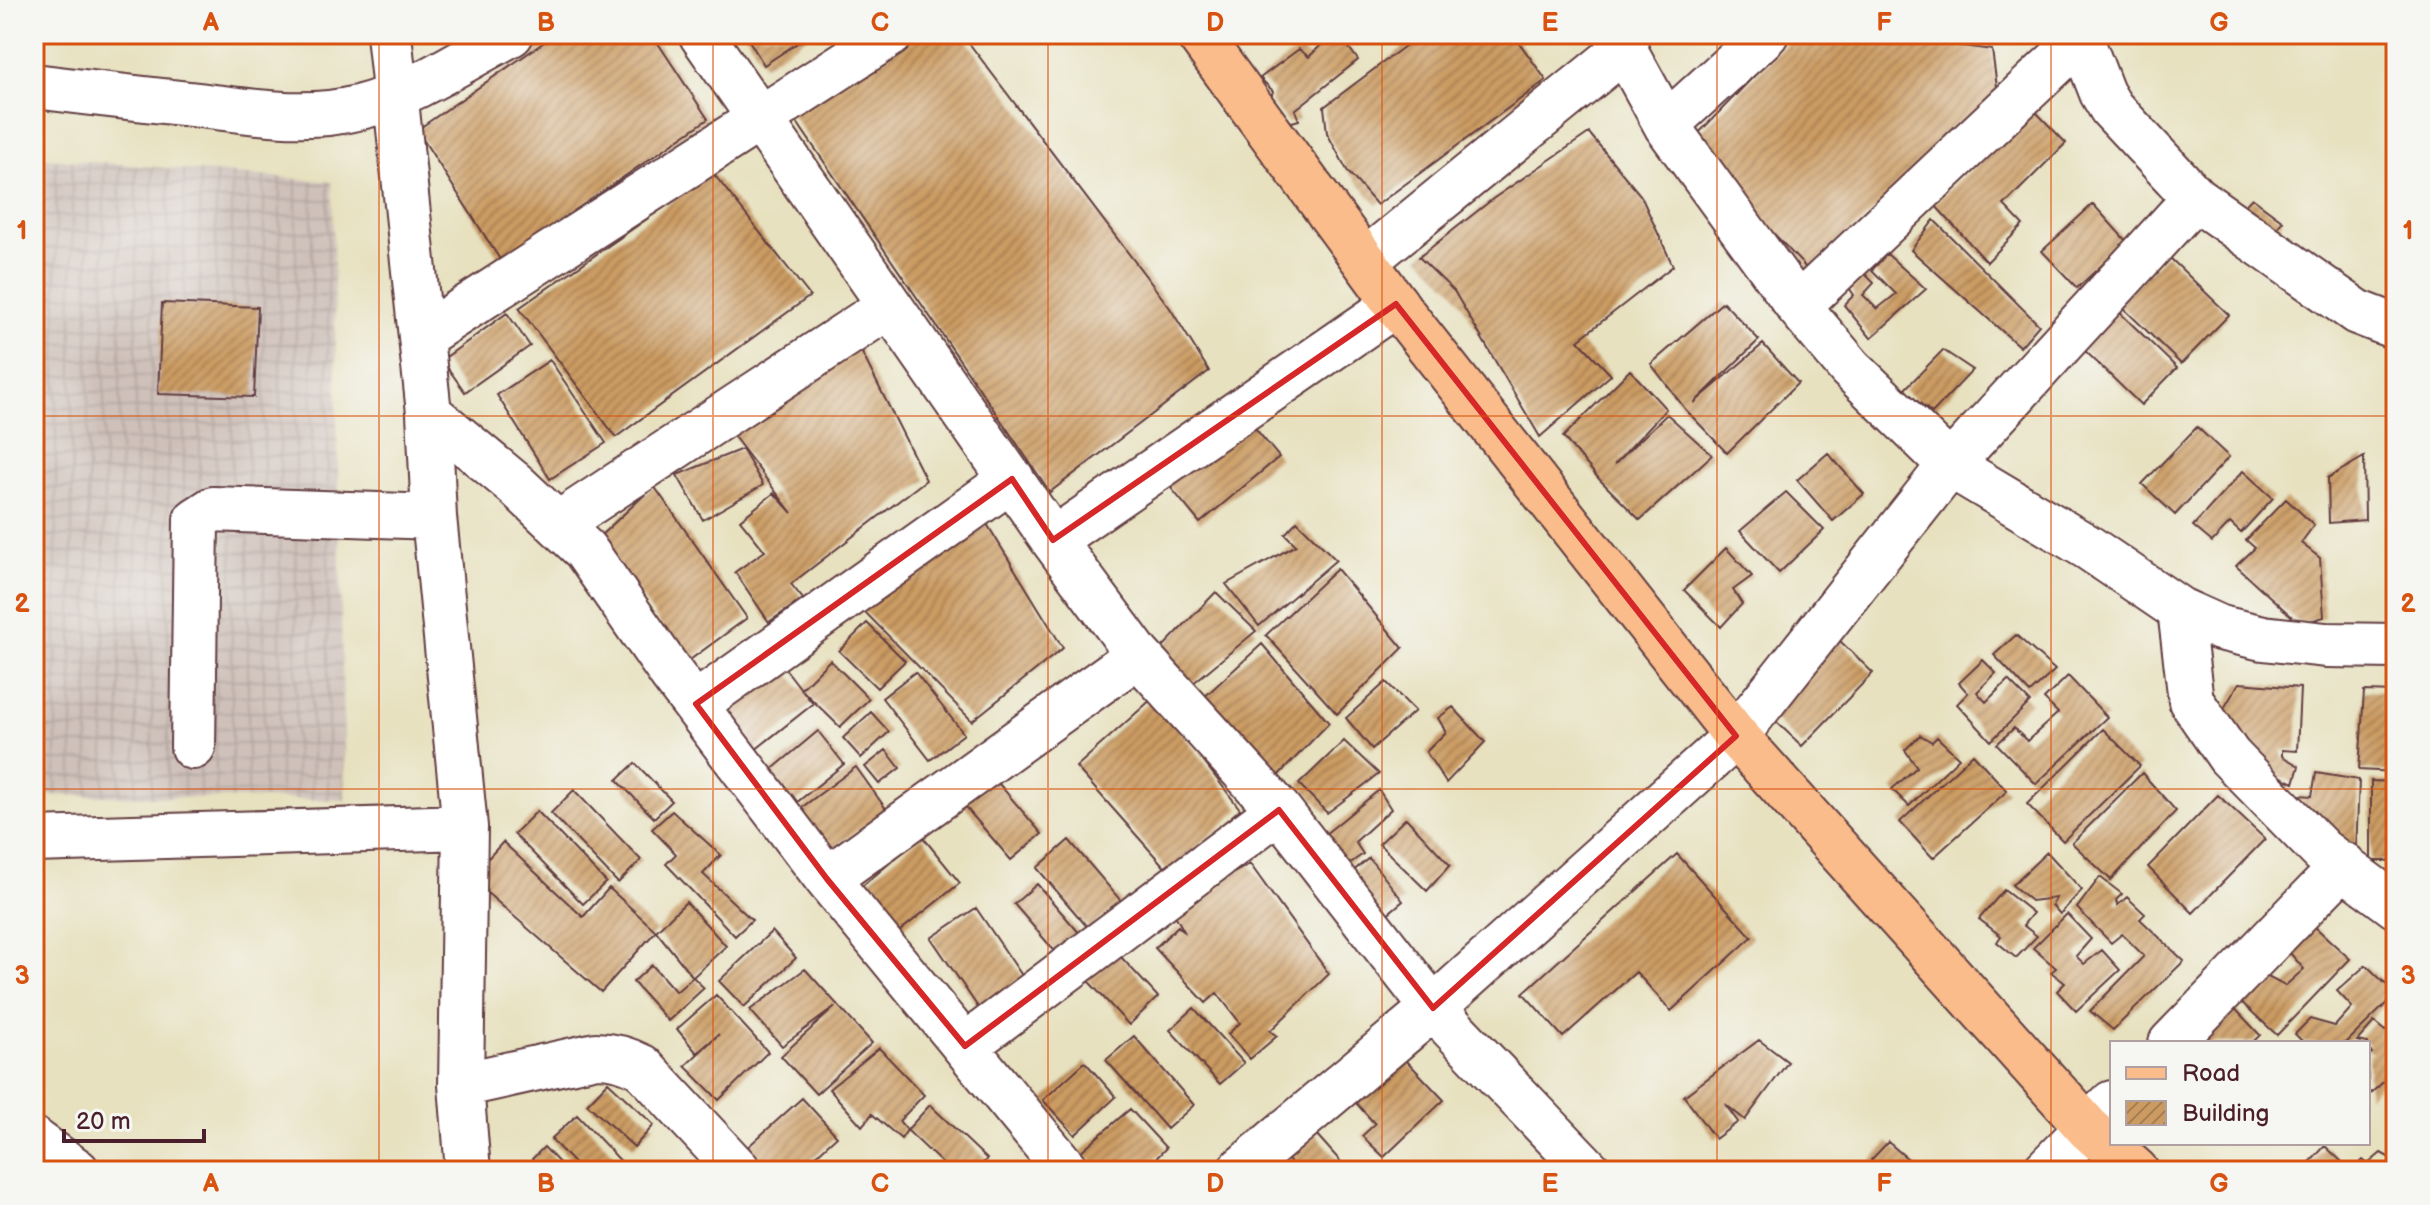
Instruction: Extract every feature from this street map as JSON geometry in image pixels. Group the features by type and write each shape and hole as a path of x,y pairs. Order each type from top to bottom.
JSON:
{"main road":[{"path":"1198,34 1396,304 1736,736 2100,1116"},
{"path":"2119,1145 2136,1171"}],"street":[{"path":"389,34 429,413 434,517 465,827 461,1085 468,1171"},
{"path":"34,86 298,115 344,111 397,95 511,34"},
{"path":"701,34 888,307 1138,655 1279,810 1433,1008 1561,1162"},
{"path":"421,337 891,34"},
{"path":"1666,125 1766,34"},
{"path":"1798,306 2082,36 2102,93 2111,108 2195,198 2357,312 2396,327"},
{"path":"1366,260 1621,41 1666,125 1798,306 1850,368 1950,465 2089,548 2180,610 2220,628 2263,638 2326,645 2396,646"},
{"path":"1239,1171 1433,1008 1736,736 1950,465 2195,198"},
{"path":"1053,540 1396,304"},
{"path":"558,524 888,307"},
{"path":"429,413 516,485 585,550 672,675 827,879 1067,1171"},
{"path":"696,704 1012,479"},
{"path":"193,747 196,520 213,509 434,517"},
{"path":"2180,610 2191,701 2229,756 2322,851 2396,906"},
{"path":"827,879 1138,655"},
{"path":"965,1046 1279,810"},
{"path":"34,840 465,827"},
{"path":"2173,1041 2344,865"},
{"path":"461,1085 596,1055 628,1059 648,1073 739,1171"},
{"path":"2045,1171 2100,1116"},
{"path":"34,1140 77,1171"}],"highlighted area":[{"path":"1396,304 1736,736 1433,1008 1279,810 965,1046 827,879 696,704 1012,479 1053,540"}],"shaded area":[{"path":"34,157 332,182 345,800 34,795"}],"building":[{"path":"556,34 652,34 708,119 501,261 417,130"},
{"path":"745,34 811,34 764,65"},
{"path":"922,34 962,34 1170,308 1209,371 1050,492 790,112"},
{"path":"1317,34 1339,34 1358,60 1295,110 1299,120 1288,123 1270,101 1273,91 1260,78 1299,49 1309,57 1323,43"},
{"path":"1421,34 1513,34 1546,80 1377,205 1348,172 1327,133 1324,107"},
{"path":"1795,34 1920,34 1921,40 1992,50 1998,94 1809,271 1689,143"},
{"path":"2034,110 2066,143 2004,205 2023,225 1987,262 1934,204"},
{"path":"1589,133 1641,196 1673,266 1578,340 1611,375 1540,437 1454,291 1419,257 1494,198"},
{"path":"713,173 810,296 616,437 519,308"},
{"path":"2252,198 2283,221 2262,246 2229,222"},
{"path":"2093,204 2127,242 2077,288 2042,251"},
{"path":"1934,220 2039,325 2020,347 1911,250"},
{"path":"1887,254 1926,289 1871,338 1844,305 1854,295 1848,286 1862,271 1874,283 1863,295 1877,309 1896,294 1872,270"},
{"path":"2166,254 2229,315 2181,364 2118,303"},
{"path":"1723,302 1759,340 1694,403 1763,344 1798,383 1727,453 1686,410 1651,364"},
{"path":"162,303 258,307 254,397 158,394"},
{"path":"2114,307 2177,368 2141,405 2078,344"},
{"path":"507,313 530,346 465,392 442,360"},
{"path":"858,345 926,480 791,584 803,599 769,622 735,572 765,551 740,520 774,493 792,513 729,430"},
{"path":"1943,350 1973,370 1932,413 1904,390"},
{"path":"550,360 606,443 550,479 497,395"},
{"path":"1630,370 1666,409 1614,465 1667,414 1712,455 1640,520 1563,437"},
{"path":"1245,416 1279,457 1200,523 1166,482"},
{"path":"2197,427 2229,457 2175,515 2142,484"},
{"path":"742,449 763,485 703,520 677,475"},
{"path":"1828,453 1864,494 1833,521 1797,480"},
{"path":"2364,457 2365,520 2329,523 2328,478"},
{"path":"2243,471 2273,498 2241,533 2230,523 2212,542 2193,526"},
{"path":"654,486 747,618 687,662 599,537"},
{"path":"1786,492 1824,530 1779,573 1740,531"},
{"path":"2286,499 2314,525 2301,543 2320,558 2324,617 2300,624 2236,566 2255,548 2246,540"},
{"path":"1297,521 1336,560 1259,626 1226,584 1296,545 1285,534"},
{"path":"987,524 1063,648 972,721 858,605"},
{"path":"1726,548 1752,576 1733,590 1742,604 1721,627 1684,590"},
{"path":"1337,569 1403,648 1337,714 1266,635"},
{"path":"1216,592 1256,631 1191,685 1158,652"},
{"path":"867,623 905,661 877,688 839,651"},
{"path":"2016,635 2055,670 2030,693 1994,655"},
{"path":"1839,640 1873,673 1802,746 1767,713"},
{"path":"1262,644 1329,723 1273,781 1201,700"},
{"path":"777,658 801,689 830,660 869,699 840,727 802,690 813,704 750,754 714,708"},
{"path":"1983,660 1996,673 1977,692 1986,702 2008,680 2030,702 1991,741 1957,704 1968,693 1959,683"},
{"path":"915,672 964,734 930,760 882,698"},
{"path":"2068,676 2107,717 2036,784 1997,744 2014,728 2027,741 2058,713 2044,699"},
{"path":"1386,682 1415,711 1372,749 1346,718"},
{"path":"2239,683 2300,688 2297,751 2282,750 2282,756 2299,766 2294,783 2253,764 2216,722"},
{"path":"2364,691 2396,692 2396,772 2359,770"},
{"path":"1154,697 1240,809 1169,872 1076,767"},
{"path":"1453,707 1485,742 1446,783 1426,752 1446,732 1438,718"},
{"path":"871,712 889,732 861,758 843,738"},
{"path":"2103,729 2140,766 2063,841 2027,804"},
{"path":"818,731 844,764 785,812 769,772"},
{"path":"1920,735 1932,742 1937,737 1959,758 1909,806 1892,789 1917,767 1905,750"},
{"path":"1344,741 1379,774 1327,813 1299,784"},
{"path":"886,750 900,768 879,784 865,767"},
{"path":"1973,754 2007,791 1933,858 1900,822"},
{"path":"635,763 672,801 654,818 617,780"},
{"path":"856,767 886,809 828,853 797,811"},
{"path":"2142,773 2176,811 2111,880 2072,843"},
{"path":"2316,773 2359,780 2356,853 2295,805 2299,795 2312,796"},
{"path":"993,777 1042,834 1011,860 962,803"},
{"path":"2371,781 2396,782 2396,861 2371,861"},
{"path":"574,790 641,860 618,883 551,813"},
{"path":"1379,790 1391,809 1355,842 1363,854 1345,867 1318,840"},
{"path":"2218,795 2265,839 2193,913 2148,867"},
{"path":"537,811 606,882 583,904 514,834"},
{"path":"672,811 721,855 703,874 752,920 735,936 666,864 676,854 652,829"},
{"path":"1406,818 1450,865 1427,891 1379,844"},
{"path":"922,836 960,883 891,938 854,893"},
{"path":"1069,840 1122,902 1089,929 1037,868"},
{"path":"503,842 583,917 609,888 656,931 601,992 470,878"},
{"path":"2047,852 2082,890 2060,914 2052,905 2056,898 2031,901 2012,885"},
{"path":"1677,854 1752,937 1671,1011 1636,972 1563,1037 1523,993"},
{"path":"1369,858 1403,901 1380,920 1345,878"},
{"path":"1250,864 1329,974 1270,1031 1277,1036 1250,1059 1228,1034 1240,1023 1217,993 1206,1003 1155,948 1178,926 1185,933 1171,908"},
{"path":"2100,877 2122,894 2116,900 2118,905 2127,897 2145,914 2140,919 2184,961 2113,1030 2090,1011 2144,956 2122,934 2111,943 2077,908"},
{"path":"1037,884 1087,942 1064,962 1014,904"},
{"path":"2004,890 2033,913 2023,925 2037,936 2016,958 1997,942 2001,936 1979,919"},
{"path":"686,902 726,946 693,977 656,931"},
{"path":"976,908 1025,980 980,1010 931,938"},
{"path":"2067,914 2091,939 2076,956 2084,964 2102,950 2120,970 2076,1011 2057,991 2065,983 2051,972 2056,968 2033,948"},
{"path":"2314,926 2350,959 2277,1035 2239,1000 2262,974 2285,986 2304,969 2290,953"},
{"path":"772,931 796,958 744,1007 719,981"},
{"path":"1108,943 1158,997 1129,1025 1079,971"},
{"path":"652,965 676,992 693,977 704,988 668,1021 633,982"},
{"path":"2366,965 2396,994 2348,1041 2302,1041 2295,1034 2310,1019 2335,1026 2352,1007 2337,991"},
{"path":"805,969 872,1043 816,1094 781,1056 835,1007 782,1046 750,1010"},
{"path":"716,995 768,1052 719,1100 685,1066 719,1034 697,1053 677,1029"},
{"path":"2226,999 2260,1035 2254,1041 2182,1041"},
{"path":"1194,1008 1244,1063 1220,1084 1170,1030"},
{"path":"2374,1022 2385,1031 2392,1026 2396,1029 2396,1070 2370,1094 2370,1041 2357,1041"},
{"path":"1134,1036 1194,1105 1167,1129 1106,1060"},
{"path":"1759,1040 1788,1062 1745,1120 1725,1104 1738,1122 1715,1139 1684,1096"},
{"path":"879,1048 924,1095 899,1121 907,1130 901,1139 872,1114 862,1126 829,1089"},
{"path":"1403,1057 1444,1100 1384,1157 1362,1136 1375,1124 1356,1103"},
{"path":"1085,1062 1116,1097 1075,1135 1043,1100"},
{"path":"608,1082 654,1125 634,1147 587,1104"},
{"path":"802,1098 837,1136 799,1171 756,1171 740,1154"},
{"path":"930,1105 987,1159 976,1171 950,1171 907,1130"},
{"path":"1130,1109 1166,1148 1144,1171 1103,1171 1080,1152"},
{"path":"577,1115 630,1171 581,1171 551,1139"},
{"path":"1316,1134 1349,1171 1298,1171 1288,1160"},
{"path":"1888,1142 1922,1171 1883,1171 1871,1160"},
{"path":"2325,1146 2341,1161 2331,1171 2302,1171"},
{"path":"544,1147 567,1171 543,1171 532,1159"},
{"path":"2381,1153 2396,1161 2393,1171 2352,1171 2363,1160 2368,1164"}]}
